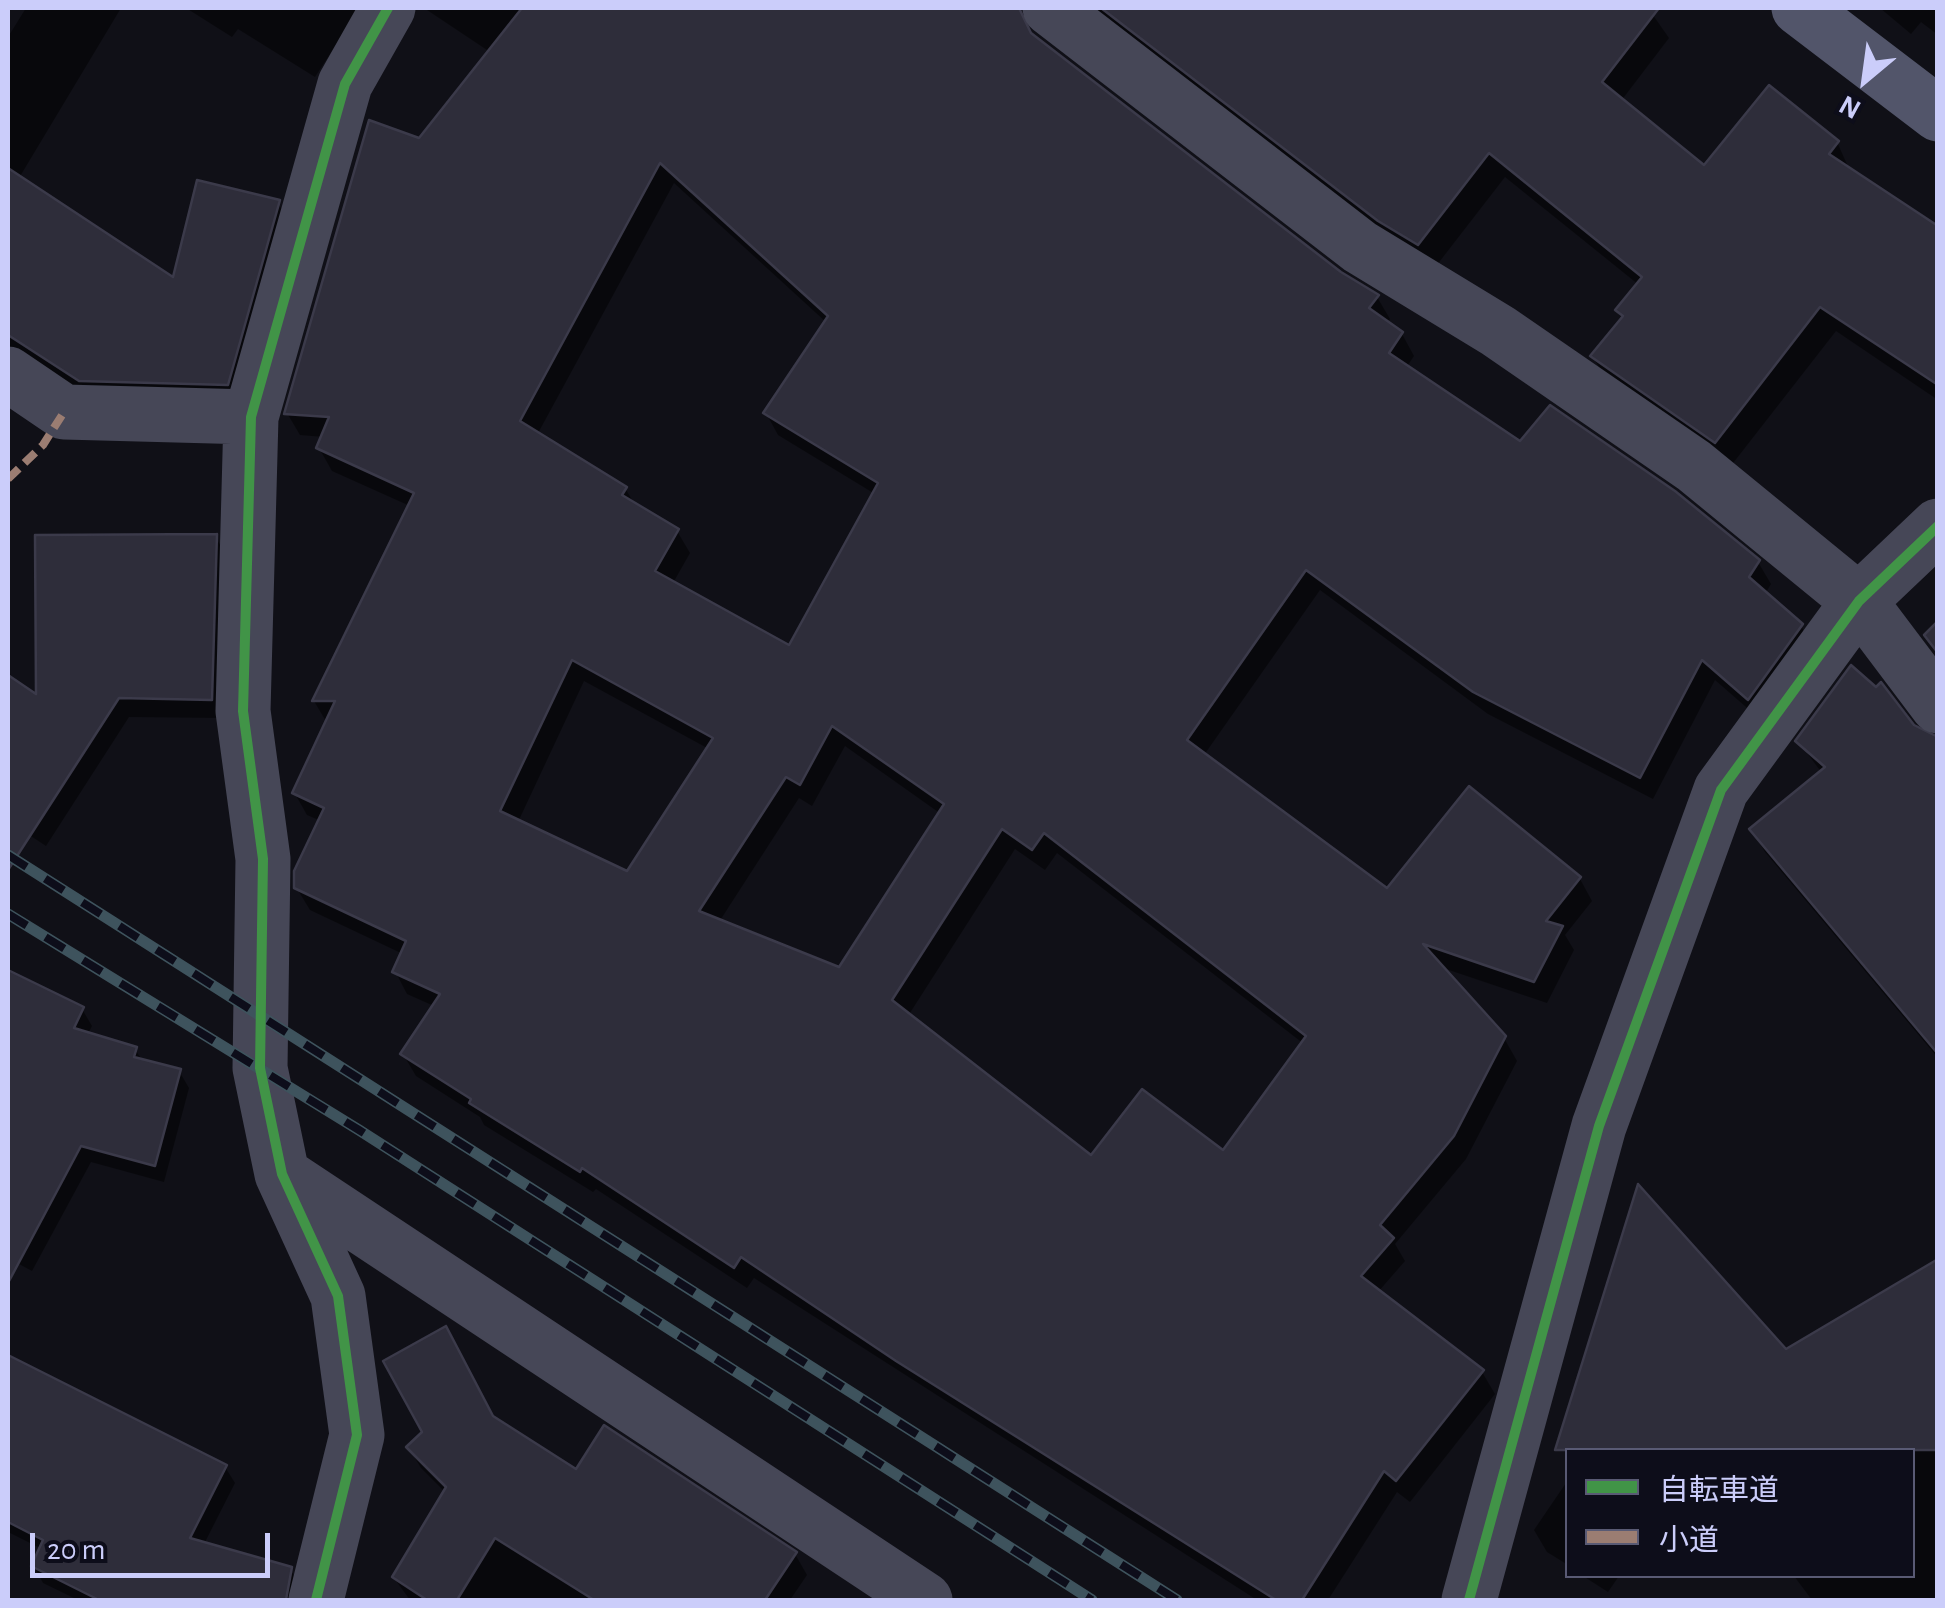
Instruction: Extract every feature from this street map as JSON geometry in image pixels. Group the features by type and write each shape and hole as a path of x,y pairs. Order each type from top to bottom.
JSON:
{"main road":[{"path":"1800,8 1938,114"}],"street":[{"path":"316,1600 357,1435 338,1296 282,1174 260,1068 263,859 243,711 250,416 345,84 388,8"},
{"path":"1050,8 1360,247 1498,331 1694,466 1859,602 1938,706"},
{"path":"8,374 64,412 250,416"},
{"path":"1469,1600 1599,1126 1721,790 1859,602 1938,526"},
{"path":"282,1174 925,1600"}],"building":[{"path":"522,8 1019,8 1031,33 1341,272 1379,295 1369,308 1403,332 1389,353 1520,441 1550,405 1675,491 1760,560 1749,577 1803,624 1748,700 1702,660 1640,778 1473,692 1306,570 1187,740 1387,888 1469,786 1581,877 1546,921 1563,926 1534,982 1423,944 1506,1036 1454,1136 1380,1225 1394,1238 1361,1276 1484,1370 1396,1481 1384,1471 1302,1600 1276,1600 896,1361 741,1257 734,1268 582,1168 580,1172 469,1103 471,1099 400,1054 440,994 392,972 406,941 294,888 294,871 324,808 292,793 335,701 312,701 414,493 316,448 329,417 284,414 369,120 419,138","holes":["660,163 828,316 763,413 878,483 789,645 655,571 679,529 622,495 627,487 520,421","572,660 713,738 627,871 500,811","832,726 944,804 839,967 699,911 786,777 800,785","1002,829 1032,850 1044,833 1306,1036 1223,1150 1142,1089 1091,1155 892,1000"]},
{"path":"1101,8 1659,8 1602,82 1704,165 1769,85 1839,141 1829,154 1938,226 1938,385 1820,307 1715,443 1590,356 1623,316 1615,310 1642,277 1489,153 1418,245 1378,221"},
{"path":"8,168 173,277 197,180 280,200 228,385 79,381 8,335"},
{"path":"217,534 212,700 119,698 8,870 8,675 36,694 35,535"},
{"path":"1938,621 1938,653 1924,635"},
{"path":"1851,665 1876,687 1881,682 1914,725 1938,737 1938,1054 1749,829 1825,767 1795,741"},
{"path":"8,970 84,1007 74,1028 137,1047 134,1057 181,1069 155,1166 81,1146 8,1283"},
{"path":"1638,1184 1786,1349 1938,1259 1938,1450 1555,1450"},
{"path":"446,1326 493,1416 576,1469 604,1425 797,1552 765,1600 594,1600 495,1538 457,1600 427,1600 392,1577 446,1487 406,1447 422,1432 383,1361"},
{"path":"8,1355 227,1465 190,1538 292,1567 286,1600 99,1600 31,1566 43,1540 8,1522"}],"railway":[{"path":"8,855 1177,1600"},
{"path":"8,914 359,1130 1092,1600"}],"marked path":[{"path":"8,479 43,445 64,412"}],"cycle path":[{"path":"316,1600 357,1435 338,1296 282,1174 260,1068 263,859 243,711 251,417 345,84 388,8"},
{"path":"1469,1600 1599,1126 1721,790 1859,601 1938,526"}]}
